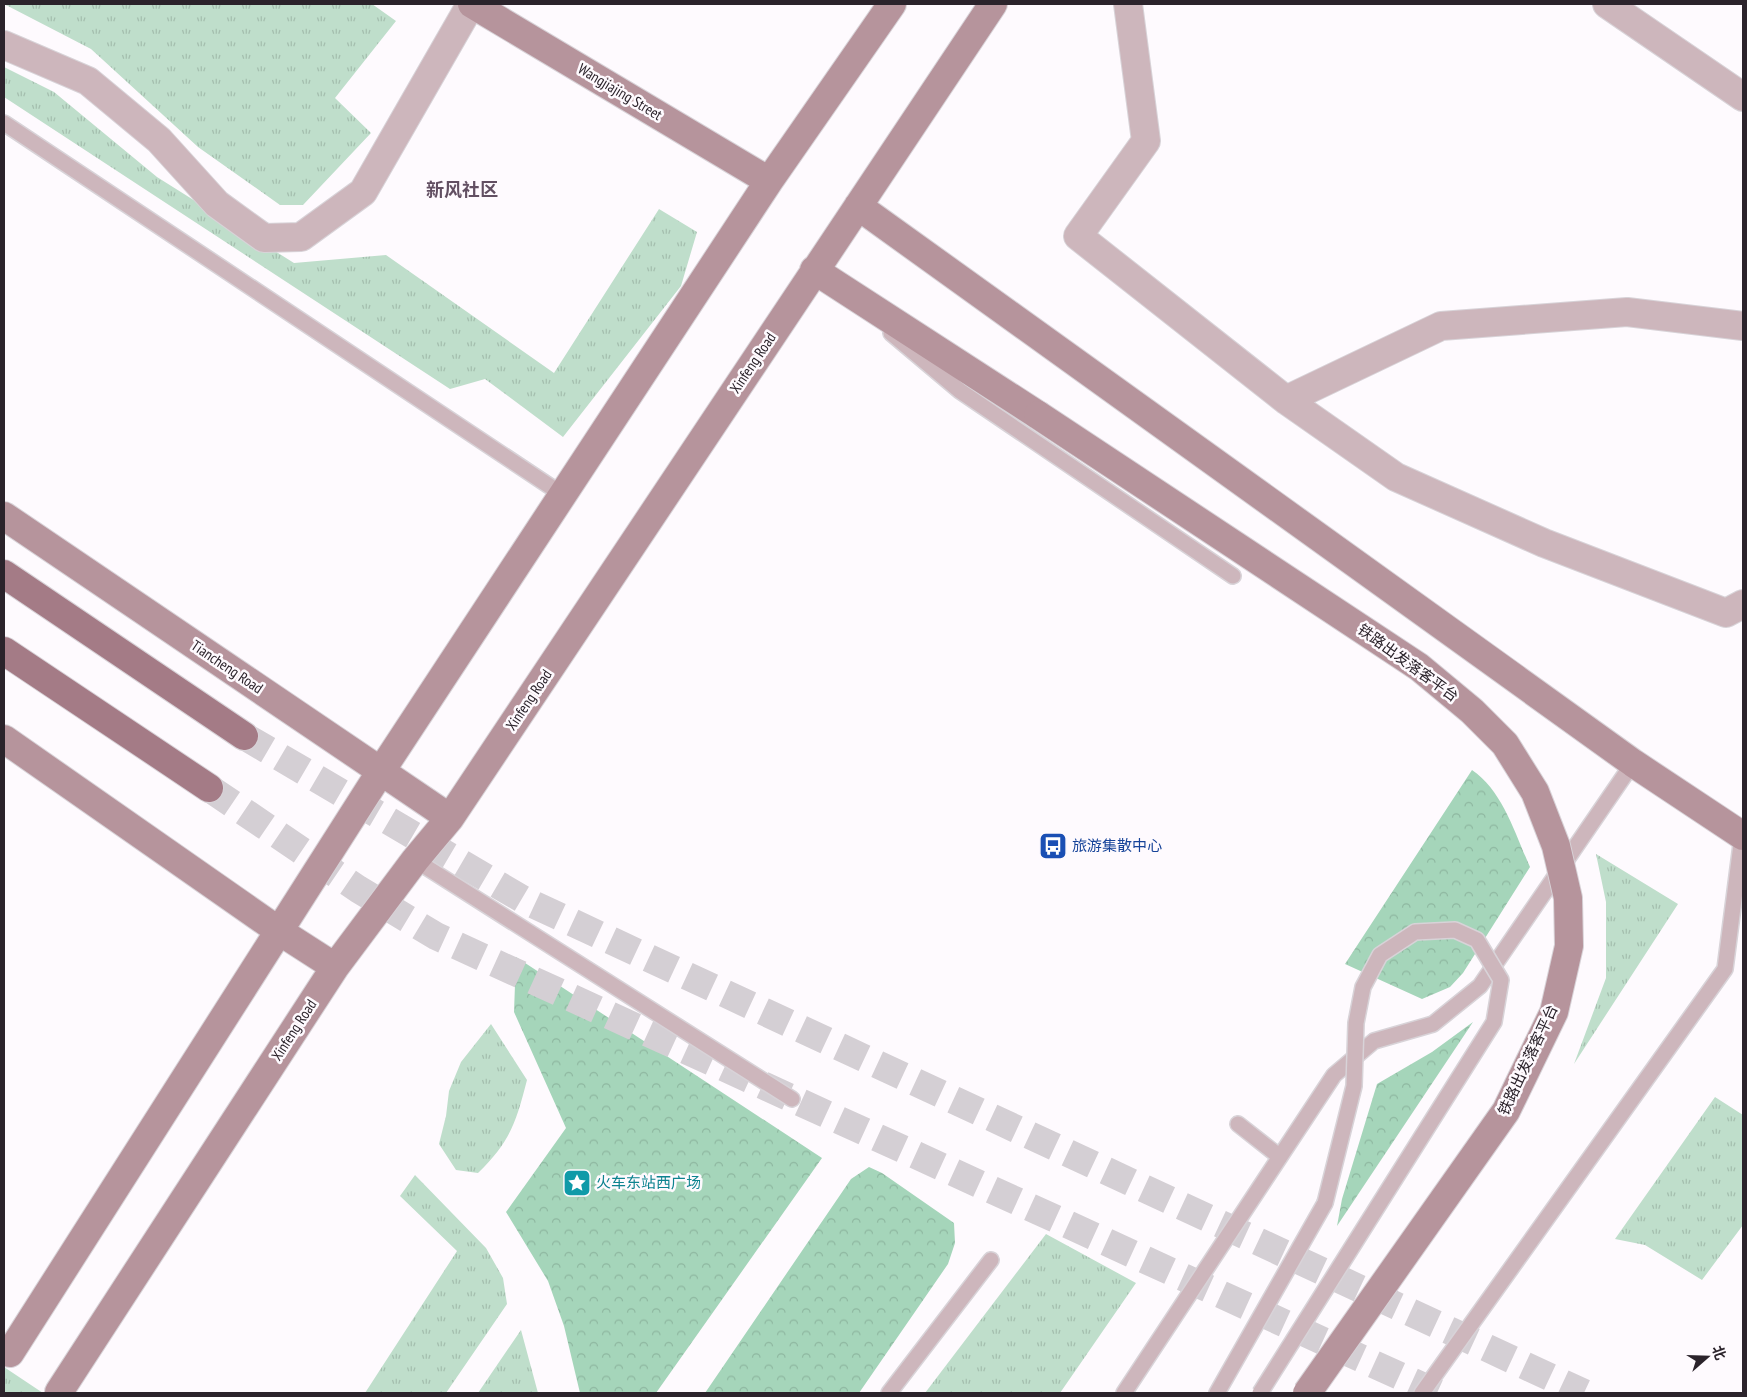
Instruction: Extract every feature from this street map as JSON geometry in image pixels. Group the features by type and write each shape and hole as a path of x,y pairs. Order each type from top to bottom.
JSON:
{"main road":[{"name":"Wangjiajing Street","path":"472,4 769,181"},
{"path":"10,1353 381,771 769,181 892,4"},
{"name":"Xinfeng Road","path":"59,1392 335,968 415,860 450,818 993,4"},
{"path":"858,206 1633,763 1743,836"},
{"name":"铁路出发落客平台","path":"814,270 1038,415 1419,667 1472,711 1505,744 1535,792 1556,846 1568,898 1569,946 1554,1012 1506,1111 1307,1393"},
{"name":"Tiancheng Road","path":"4,516 450,818"},
{"path":"4,574 244,736"},
{"path":"4,651 209,788"},
{"path":"4,739 335,968"}],"street":[{"path":"4,45 88,81 159,140 217,204 264,238 301,237 363,192 472,4"},
{"path":"1128,4 1146,141 1078,236 1286,400 1396,477 1536,539 1726,613 1743,604"},
{"path":"1607,4 1743,97"},
{"path":"1286,400 1441,326 1627,312 1743,326"}],"lane":[{"path":"4,123 563,495"},
{"path":"814,270 960,391 1233,576"},
{"path":"1124,1393 1334,1075 1374,1041 1433,1024 1480,986 1633,763"},
{"path":"1422,1393 1725,969 1743,836"},
{"path":"415,860 792,1099"},
{"path":"1216,1393 1325,1203 1354,1086 1356,1023 1363,987 1380,955 1415,932 1455,930 1477,940 1501,980 1494,1022 1260,1393"},
{"path":"1238,1124 1280,1157"},
{"path":"889,1393 991,1260"}],"green space":[{"path":"4,4 372,4 396,21 335,98 371,133 303,205 280,205 198,147 91,49"},
{"path":"4,67 54,92 157,177 294,263 386,255 554,373 659,209 697,232 681,286 563,437 485,379 450,389 4,97"},
{"path":"1472,770 1483,779 1500,801 1530,867 1463,973 1450,987 1422,999 1345,964"},
{"path":"1596,854 1678,904 1574,1064 1606,978 1606,902"},
{"path":"516,957 822,1158 656,1393 580,1393 564,1326 548,1281 506,1212 566,1128 514,1012"},
{"path":"1473,1022 1337,1226 1342,1199 1377,1084 1432,1052"},
{"path":"491,1024 527,1080 515,1120 498,1151 478,1173 456,1170 439,1144 446,1116 449,1091 461,1062"},
{"path":"1715,1097 1743,1115 1743,1225 1702,1280 1645,1245 1615,1239"},
{"path":"869,1167 882,1173 954,1223 955,1243 948,1264 859,1393 705,1393 851,1179"},
{"path":"415,1175 486,1248 503,1278 507,1304 446,1393 365,1393 457,1251 400,1196"},
{"path":"1046,1234 1136,1283 1060,1393 925,1393"},
{"path":"521,1330 538,1393 478,1393"},
{"path":"4,1367 43,1393 4,1393"}],"tunnel":[{"path":"244,736 524,900 1584,1393"},
{"path":"209,788 358,889 436,936 1437,1393"}],"place":[{"name":"旅游集散中心","path":"1053,846"},
{"name":"火车东站西广场","path":"577,1183"}],"district":[{"name":"新风社区","path":"462,190"}]}
